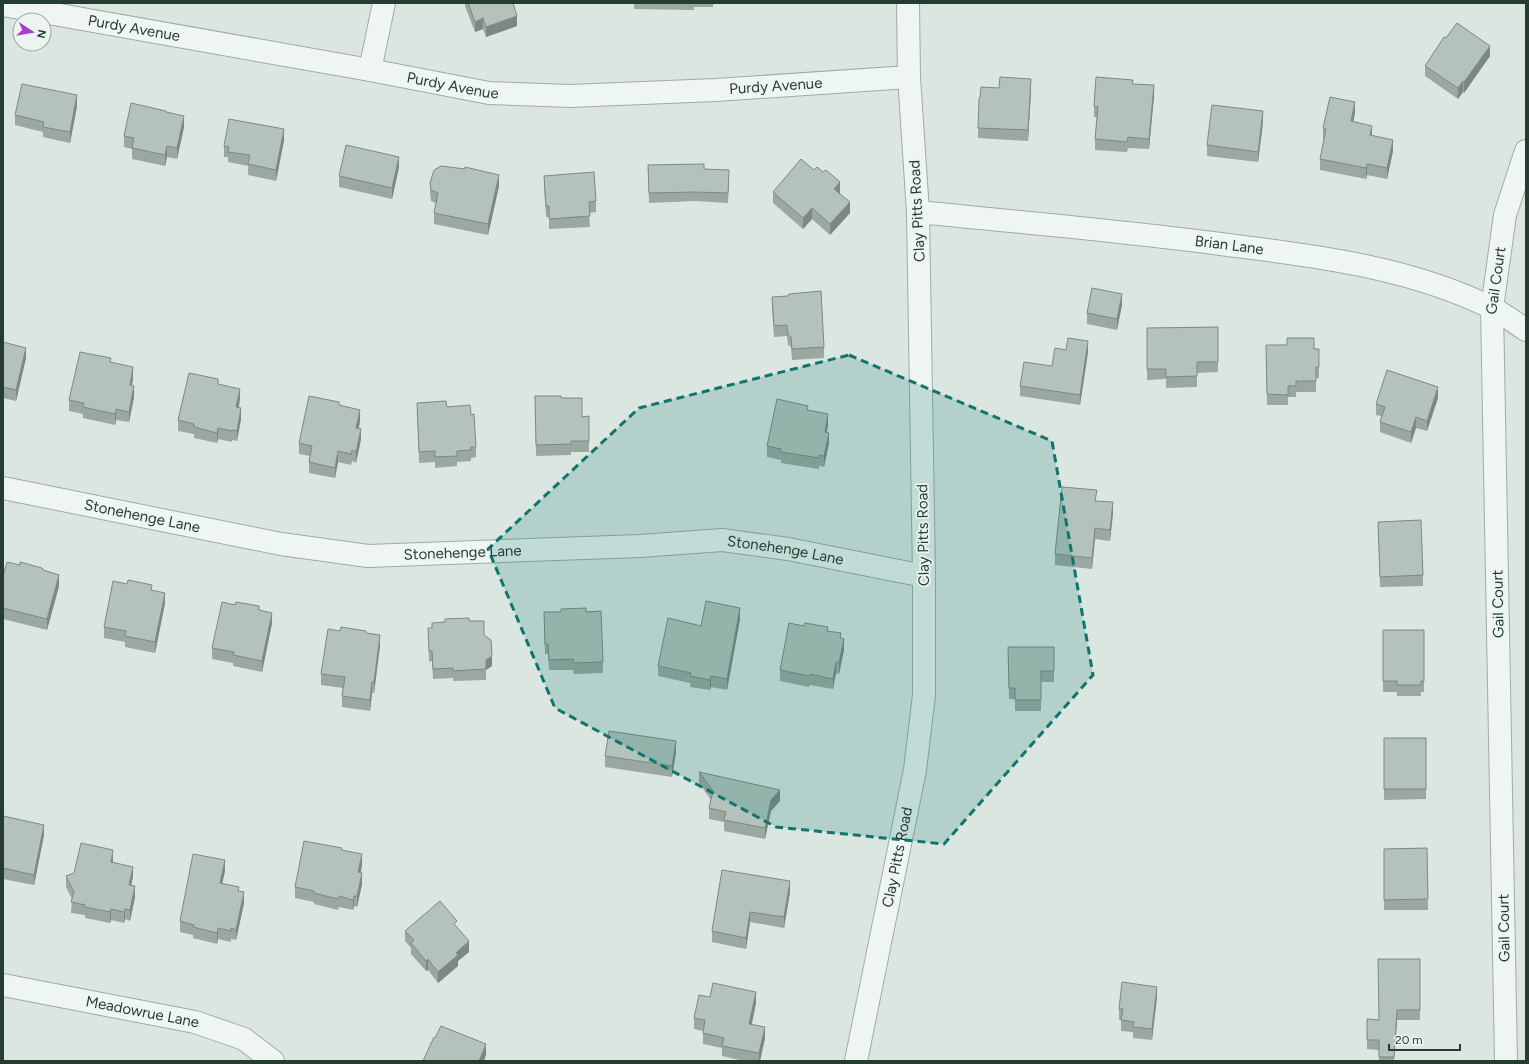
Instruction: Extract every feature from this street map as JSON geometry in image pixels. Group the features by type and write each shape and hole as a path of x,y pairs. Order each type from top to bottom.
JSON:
{"street":[{"path":"370,70 384,3"},
{"name":"Clay Pitts Road","path":"856,1061 915,770 924,695 924,576 918,212 909,76 908,3"},
{"name":"Purdy Avenue","path":"3,5 370,70 489,93 570,96 716,90 909,76"},
{"name":"Gail Court","path":"1506,1061 1492,308 1505,215 1526,151"},
{"name":"Brian Lane","path":"918,212 1175,238 1281,252 1369,266 1436,285 1492,308 1526,330"},
{"name":"Stonehenge Lane","path":"3,488 281,544 368,556 640,546 722,540 788,549 924,576"},
{"name":"Meadowrue Lane","path":"3,985 195,1022 244,1039 273,1061"}],"highlighted area":[{"path":"849,355 1052,441 1093,675 944,844 776,827 555,708 488,549 639,408"}],"building":[{"path":"468,3 513,3 517,16 486,27 483,18 475,22"},
{"path":"1457,23 1490,46 1458,88 1425,66 1444,37 1446,38"},
{"path":"1000,77 1031,79 1028,130 978,128 981,87 999,88"},
{"path":"1096,77 1133,80 1132,84 1154,85 1149,139 1128,137 1127,142 1095,139 1098,107 1094,106"},
{"path":"22,84 77,95 70,132 43,127 44,122 15,115"},
{"path":"1330,97 1355,102 1351,121 1372,126 1370,135 1393,140 1387,168 1367,164 1366,168 1320,159 1326,129 1323,128"},
{"path":"131,103 184,116 177,148 167,146 165,155 132,148 134,138 124,136"},
{"path":"1212,105 1263,111 1258,152 1207,145"},
{"path":"229,119 284,129 276,170 248,164 250,155 228,152 229,147 224,146"},
{"path":"346,145 399,157 392,188 339,176"},
{"path":"801,159 814,170 817,167 823,172 826,170 840,182 834,189 850,202 830,224 812,208 803,218 773,192"},
{"path":"704,164 704,169 729,170 728,193 649,193 648,165"},
{"path":"441,166 465,169 465,167 499,175 488,224 434,213 438,193 431,190 430,183 434,170"},
{"path":"594,172 596,201 589,202 590,216 549,219 549,206 546,206 544,176"},
{"path":"1092,288 1122,294 1117,319 1087,313"},
{"path":"821,291 824,347 792,349 791,337 788,335 787,325 774,326 772,297"},
{"path":"1218,327 1218,362 1197,362 1197,376 1166,377 1166,369 1147,369 1147,328"},
{"path":"1068,338 1088,341 1080,395 1020,386 1024,362 1052,366 1055,348 1066,350"},
{"path":"1287,338 1314,338 1314,349 1319,349 1319,367 1316,367 1316,381 1296,381 1296,386 1288,386 1288,395 1267,394 1266,345 1287,345"},
{"path":"3,342 26,348 16,390 3,387"},
{"path":"80,352 111,358 110,362 133,367 130,385 134,386 129,412 116,409 115,414 83,407 84,403 69,400"},
{"path":"1387,370 1438,387 1427,421 1416,417 1411,432 1380,422 1385,407 1376,404"},
{"path":"189,373 218,379 218,384 240,389 236,407 241,408 237,431 218,428 217,433 194,427 194,424 178,420"},
{"path":"309,396 339,402 339,405 360,410 356,428 361,429 356,452 352,450 351,454 338,451 335,468 309,462 312,446 299,443"},
{"path":"535,396 582,398 582,417 589,416 589,441 571,441 571,444 536,445"},
{"path":"777,399 808,406 807,410 828,414 825,432 829,433 824,456 819,455 819,458 781,452 781,449 767,446"},
{"path":"446,401 447,407 470,405 471,415 474,414 476,447 471,447 471,450 457,451 457,456 435,457 435,451 419,452 417,403"},
{"path":"1062,487 1097,490 1095,501 1113,502 1110,530 1095,528 1092,558 1055,554"},
{"path":"1421,520 1423,575 1380,577 1378,522"},
{"path":"7,562 20,565 20,562 42,568 43,570 59,575 47,619 3,608 3,576"},
{"path":"128,580 152,585 151,590 165,593 155,642 125,636 126,631 104,627 113,581 127,584"},
{"path":"706,601 740,608 727,679 711,676 710,680 690,676 691,673 658,666 668,618 701,626"},
{"path":"222,602 235,605 236,602 259,606 259,610 272,613 262,661 233,655 234,652 212,648"},
{"path":"586,608 586,612 601,611 603,662 574,663 573,659 549,660 548,644 545,644 544,612 561,612 561,609"},
{"path":"469,618 469,621 484,621 484,635 491,640 492,656 486,660 486,669 453,671 453,668 433,669 432,651 429,651 428,628 432,628 432,623 445,622 445,619"},
{"path":"789,623 804,626 805,623 828,627 827,631 841,633 840,638 844,639 839,663 836,662 833,679 780,670"},
{"path":"341,627 380,635 374,682 372,682 370,700 342,696 345,677 321,674 328,629 340,631"},
{"path":"1383,630 1424,630 1424,681 1421,681 1421,685 1397,685 1397,681 1383,681"},
{"path":"1008,647 1054,647 1054,671 1041,671 1041,700 1015,700 1015,688 1009,688"},
{"path":"609,731 676,741 672,766 605,756"},
{"path":"1384,738 1426,738 1426,789 1384,789"},
{"path":"699,772 780,790 771,800 765,828 724,820 726,812 709,808 713,791"},
{"path":"3,816 44,825 34,875 3,868"},
{"path":"304,841 342,848 341,850 362,854 358,872 362,873 357,896 354,896 353,900 339,896 338,899 314,893 314,891 295,887"},
{"path":"81,843 113,850 111,862 133,867 129,885 135,886 130,910 125,909 124,912 111,909 110,912 85,907 85,905 71,902 74,892 66,876 74,873"},
{"path":"1427,848 1428,899 1384,900 1384,849"},
{"path":"193,854 225,860 220,883 239,887 238,891 244,892 236,930 231,928 231,931 218,928 217,933 193,927 194,925 180,921"},
{"path":"722,870 790,881 784,917 750,912 746,938 712,931"},
{"path":"440,901 457,921 454,924 469,941 456,953 458,955 438,972 428,959 426,961 411,943 414,940 405,931"},
{"path":"1378,959 1420,959 1420,1010 1397,1010 1394,1057 1379,1057 1379,1040 1367,1040 1367,1019 1379,1020"},
{"path":"1122,982 1157,987 1152,1029 1133,1027 1134,1022 1121,1020 1123,1009 1119,1009"},
{"path":"713,983 756,992 749,1024 765,1027 759,1053 722,1046 724,1038 703,1033 705,1020 694,1018 699,995 710,997"},
{"path":"441,1026 486,1044 479,1061 423,1061"}]}
